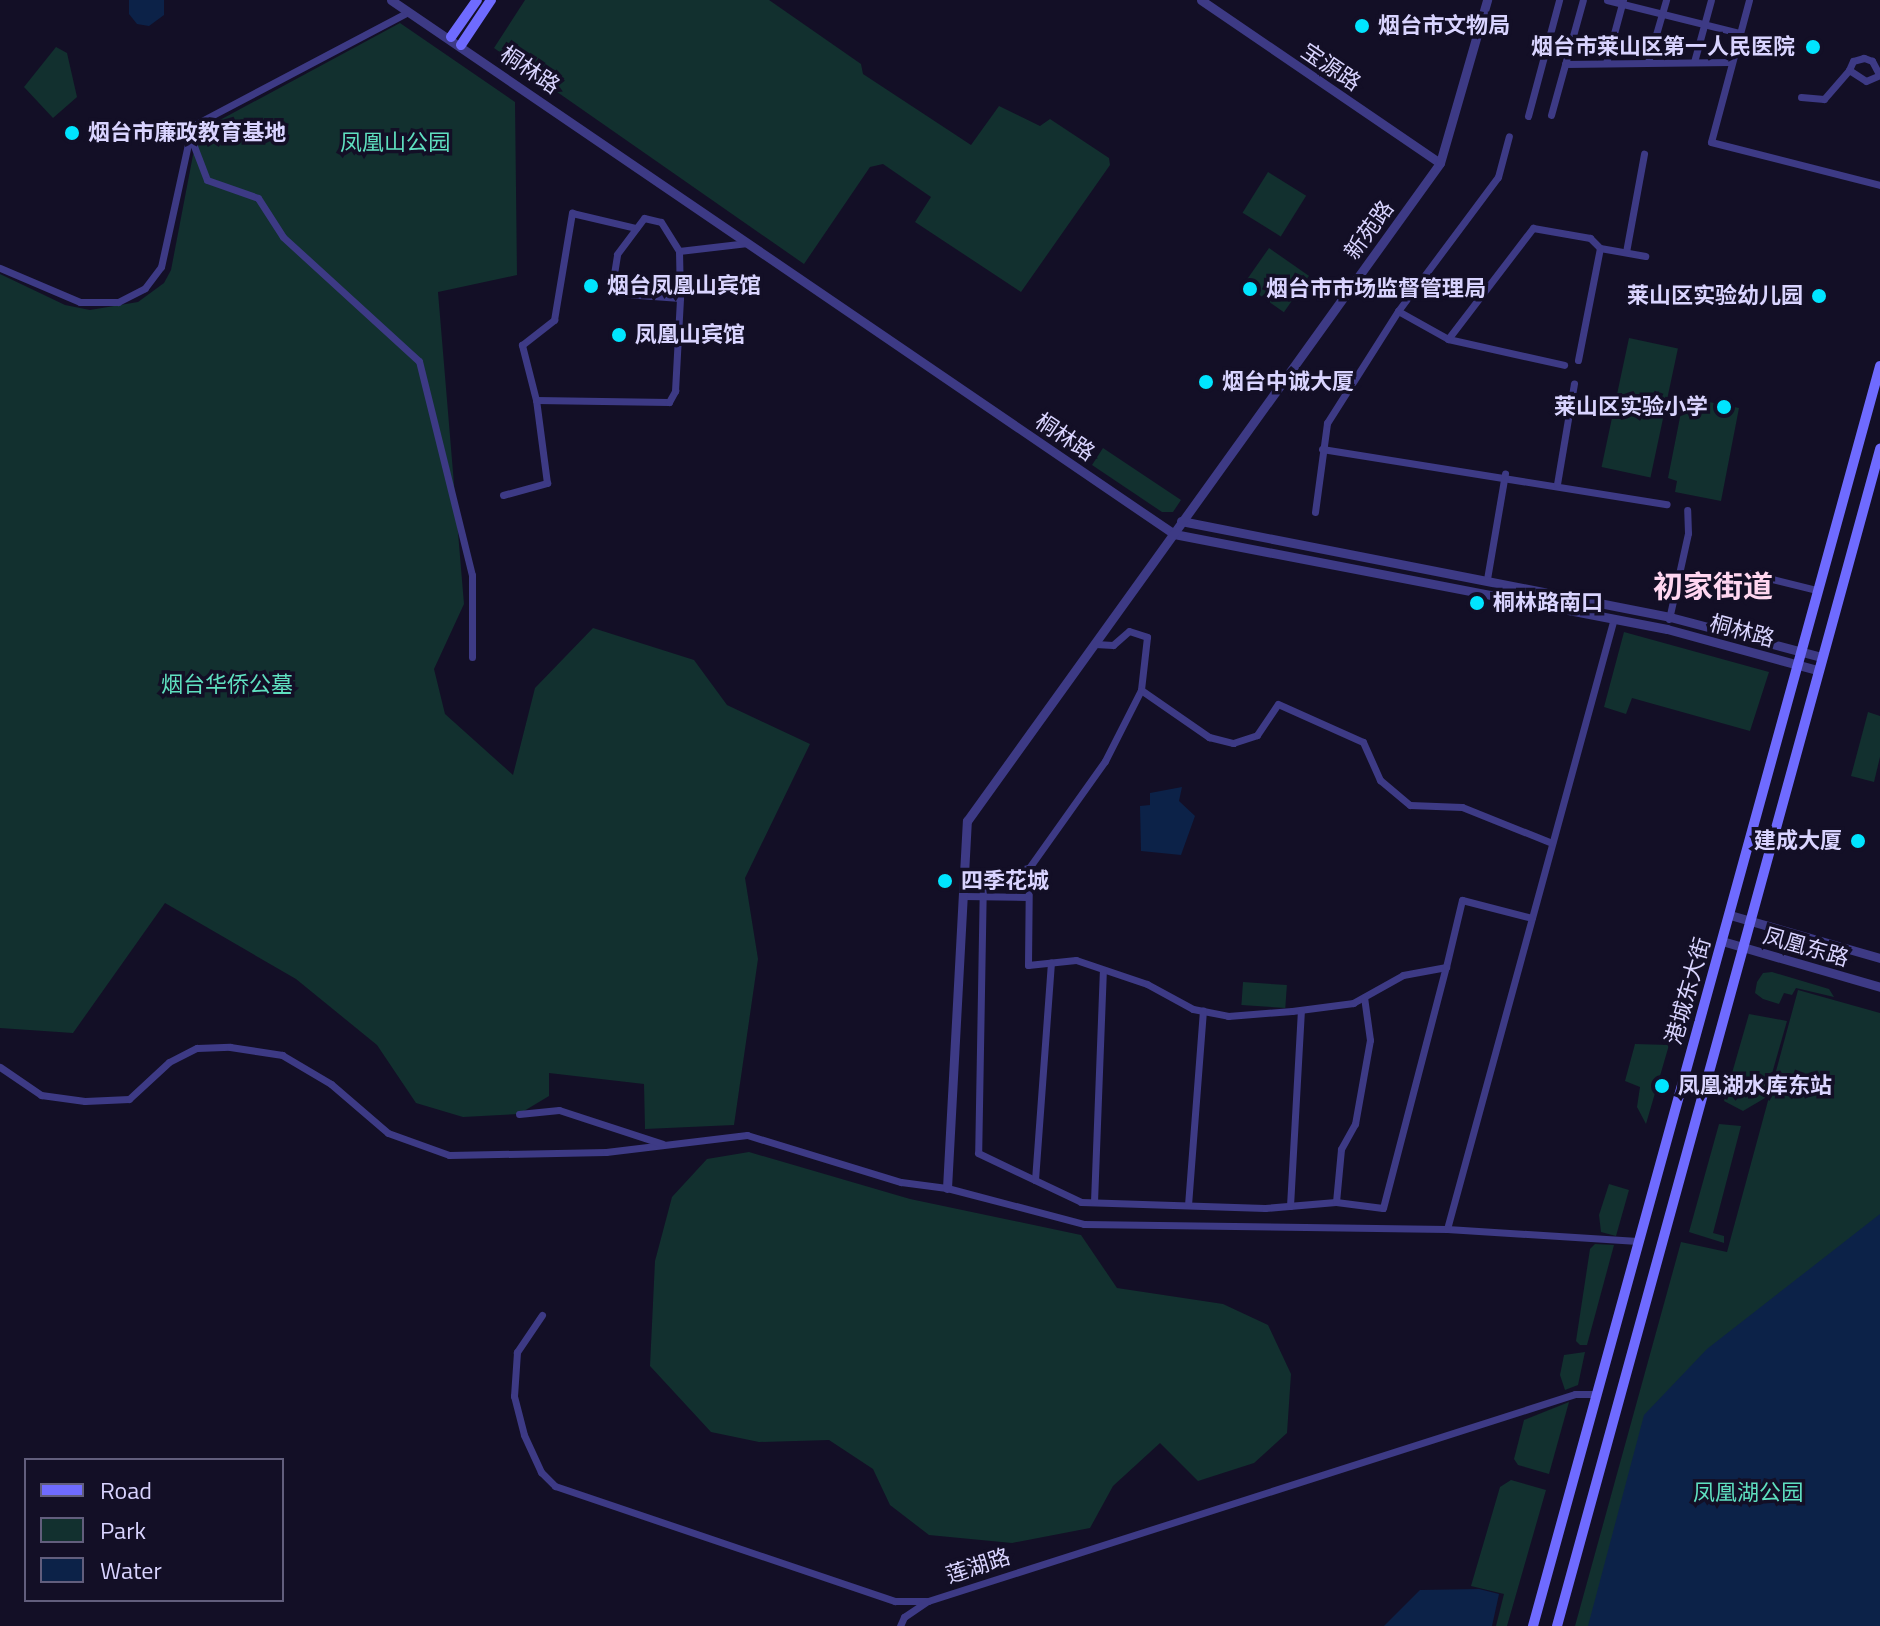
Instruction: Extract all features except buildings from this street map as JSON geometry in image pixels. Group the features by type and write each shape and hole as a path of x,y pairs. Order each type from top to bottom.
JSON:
{"main road":[{"path":"451,37 477,0"},
{"path":"461,45 491,0"},
{"name":"港城东大街","path":"1533,1626 1730,915 1799,651 1880,366"},
{"name":"港城东大街","path":"1557,1626 1880,449"}],"street":[{"name":"桐林路","path":"391,0 451,37 1174,534 1667,629 1817,670"},
{"name":"宝源路","path":"1201,0 1440,163"},
{"name":"新苑路","path":"947,1188 967,821 1440,163 1487,0"},
{"path":"1528,116 1559,0"},
{"path":"1551,115 1583,0"},
{"path":"1607,0 1739,33"},
{"path":"1648,62 1666,0"},
{"path":"1694,62 1711,0"},
{"path":"1749,0 1711,142 1880,185"},
{"path":"1606,63 1622,2"},
{"path":"0,268 80,302 118,302 145,288 161,267 189,133 197,122 408,12"},
{"path":"1801,97 1824,99 1853,61 1864,58 1872,61 1879,74 1866,81 1849,70"},
{"path":"1565,64 1731,62"},
{"path":"189,133 207,180 258,198 283,237 419,361 472,575 472,657"},
{"path":"1315,512 1327,423 1398,311 1498,177 1509,136"},
{"path":"1626,252 1644,154"},
{"path":"503,495 547,483 536,400 522,345 554,320 572,213 636,228"},
{"path":"536,400 669,402 675,391 680,298 679,251 661,222 644,218 617,254 611,293 680,298"},
{"path":"1448,339 1533,228 1590,238 1600,248 1645,256"},
{"path":"679,251 750,243"},
{"path":"1578,360 1600,248"},
{"path":"1398,311 1448,339 1564,365"},
{"path":"1557,484 1574,383"},
{"path":"1322,449 1505,474 1667,504"},
{"path":"1487,579 1505,474"},
{"path":"1667,629 1688,533 1687,510"},
{"name":"桐林路","path":"1181,521 1670,617 1821,657"},
{"path":"1748,573 1816,590"},
{"path":"1447,1229 1614,618"},
{"path":"1095,644 1113,645 1129,631 1147,637 1141,690 1105,761 1029,868 1028,965 1076,960 1203,1011 1228,1016 1301,1010 1364,997 1403,975 1446,967"},
{"path":"1141,690 1209,737 1233,743 1257,735 1278,704 1363,742 1380,780 1410,805 1462,807 1552,843"},
{"path":"1029,868 983,877 978,1153 1081,1202 1290,1206 1336,1202 1383,1208 1462,900 1532,918"},
{"path":"963,896 1027,897"},
{"name":"凤凰东路","path":"1730,915 1880,958"},
{"name":"凤凰东路","path":"1722,941 1880,987"},
{"path":"1035,1180 1051,963"},
{"path":"1094,1202 1103,970"},
{"path":"1336,1202 1341,1149 1355,1124 1370,1040 1364,997"},
{"path":"1290,1206 1301,1010"},
{"path":"1188,1205 1203,1011"},
{"path":"0,1067 41,1095 85,1101 129,1099 169,1062 197,1048 230,1047 282,1055 331,1084 388,1133 449,1155 528,1157 747,1135 901,1182 947,1188 1084,1224 1447,1229 1638,1241"},
{"path":"519,1114 559,1110 665,1145"},
{"name":"莲湖路","path":"542,1315 517,1352 514,1396 524,1435 541,1472 555,1486 859,1592 895,1601 928,1601 1575,1394 1595,1394"},
{"path":"900,1626 904,1617 928,1601"}],"green space":[{"path":"525,0 769,0 861,64 863,74 971,145 999,106 1040,126 1050,119 1109,158 1110,165 1021,292 915,222 931,197 883,164 870,167 804,264 494,48"},
{"path":"400,23 515,102 517,275 438,292 464,604 434,669 445,714 513,775 535,688 593,628 694,660 727,705 810,744 745,878 758,959 734,1125 645,1129 644,1084 549,1073 549,1096 519,1114 463,1117 416,1103 377,1045 296,979 165,903 73,1033 0,1028 0,274 65,305 90,310 138,302 164,283 171,270 193,155 207,127"},
{"path":"56,47 67,53 77,97 53,118 24,87"},
{"path":"1268,172 1306,196 1281,237 1243,213"},
{"path":"1269,248 1309,276 1284,312 1244,284"},
{"path":"1629,338 1678,348 1650,478 1602,467"},
{"path":"1684,397 1739,408 1721,501 1675,492 1677,481 1668,478"},
{"path":"1103,448 1181,500 1173,512 1162,512 1092,465"},
{"path":"1624,632 1769,672 1750,731 1632,698 1626,714 1604,707"},
{"path":"1868,712 1880,716 1880,757 1874,782 1851,776"},
{"path":"1772,972 1829,989 1834,997 1796,988 1792,995 1784,993 1779,1004 1763,999 1755,993 1757,982 1763,973"},
{"path":"1243,982 1287,985 1285,1008 1241,1005"},
{"name":"凤凰湖公园","path":"1798,990 1880,1013 1880,1626 1575,1626 1681,1242 1727,1252"},
{"path":"1749,1014 1787,1021 1765,1098 1743,1111 1724,1101"},
{"path":"1635,1044 1669,1045 1646,1124 1637,1107 1640,1087 1625,1081"},
{"path":"1719,1124 1741,1126 1713,1233 1724,1236 1724,1243 1689,1232"},
{"path":"749,1152 910,1199 1081,1235 1117,1288 1223,1304 1268,1325 1291,1374 1287,1433 1254,1463 1198,1481 1160,1443 1113,1486 1090,1528 1012,1543 929,1535 890,1505 873,1469 829,1440 759,1442 711,1432 650,1366 655,1261 672,1197 707,1159"},
{"path":"1609,1184 1629,1190 1616,1236 1601,1232 1599,1215"},
{"path":"1595,1244 1614,1245 1587,1345 1580,1345 1576,1341 1590,1249"},
{"path":"1585,1352 1578,1385 1565,1390 1560,1375 1564,1355"},
{"path":"1569,1402 1549,1474 1518,1465 1514,1459 1524,1420"},
{"path":"1511,1480 1546,1490 1507,1626 1496,1626 1504,1594 1471,1586 1500,1487"}],"water":[{"path":"129,0 164,0 164,15 149,26 137,24 129,14"},
{"path":"1182,787 1179,801 1195,816 1181,855 1141,851 1140,806 1150,805 1150,793"},
{"name":"凤凰湖公园","path":"1880,1214 1880,1626 1588,1626 1644,1415 1707,1349"},
{"path":"1479,1589 1499,1594 1492,1626 1384,1626 1420,1590"}],"place":[{"name":"烟台市文物局","path":"1362,26"},
{"name":"烟台市莱山区第一人民医院","path":"1813,47"},
{"name":"烟台市廉政教育基地","path":"72,133"},
{"name":"烟台凤凰山宾馆","path":"591,286"},
{"name":"烟台市市场监督管理局","path":"1250,289"},
{"name":"莱山区实验幼儿园","path":"1819,296"},
{"name":"凤凰山宾馆","path":"619,335"},
{"name":"烟台中诚大厦","path":"1206,382"},
{"name":"莱山区实验小学","path":"1724,407"},
{"name":"桐林路南口","path":"1477,603"},
{"name":"建成大厦","path":"1858,841"},
{"name":"四季花城","path":"945,881"},
{"name":"凤凰湖水库东站","path":"1662,1086"}],"district":[{"name":"初家街道","path":"1713,586"}],"park label":[{"name":"凤凰山公园","path":"395,143"},
{"name":"烟台华侨公墓","path":"227,685"}]}
